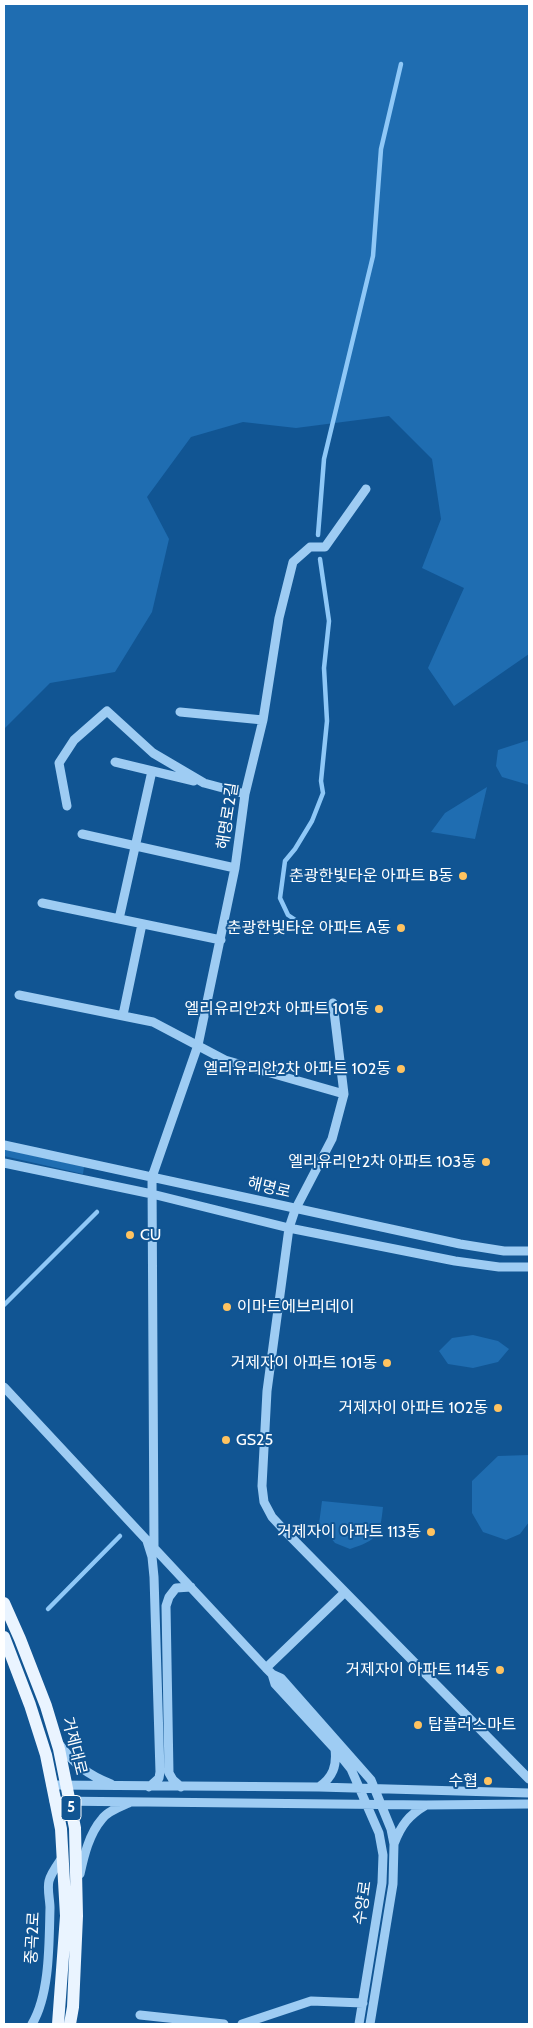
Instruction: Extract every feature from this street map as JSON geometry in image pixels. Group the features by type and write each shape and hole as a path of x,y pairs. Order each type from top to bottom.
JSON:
{"main road":[{"name":"거제대로","path":"4,1603 46,1706 67,1785 75,1828 77,1925 73,2007 70,2024"},
{"name":"거제대로","path":"4,1637 30,1705 46,1755 61,1829 66,1916 58,2024"}],"street":[{"name":"해명로2길","path":"154,1547 152,1177 198,1045 235,868 245,794 263,720 279,618 293,562 310,547 325,547 366,488"},
{"path":"67,806 59,763 74,740 107,711 153,753 204,783"},
{"path":"180,712 263,720"},
{"path":"115,762 245,794"},
{"path":"119,919 152,771"},
{"path":"82,834 235,868"},
{"path":"42,903 221,940"},
{"path":"122,1016 142,924"},
{"path":"19,994 153,1022 225,1060 344,1094"},
{"path":"333,1003 344,1094 332,1139 295,1210 289,1228 264,1420 262,1486 264,1502 272,1517 344,1593 529,1779"},
{"name":"해명로","path":"4,1145 295,1210 460,1244 504,1251 529,1251"},
{"name":"해명로","path":"4,1163 152,1194 289,1228 455,1262 529,1267"},
{"path":"4,1387 269,1671 344,1593"},
{"path":"146,1538 152,1557 154,1577 160,1772 159,1778 149,1787"},
{"path":"181,1787 173,1780 169,1773 166,1606 169,1597 176,1588 191,1586"},
{"name":"수양로","path":"269,1671 275,1684 351,1769 378,1833 383,1855 382,1883 359,2024"},
{"name":"수양로","path":"269,1671 281,1678 363,1769 381,1804 394,1844 393,1884 370,2024"},
{"path":"56,1740 82,1770 97,1779 119,1786"},
{"path":"319,1787 328,1781 334,1770 336,1761 335,1749"},
{"path":"52,1785 319,1787 375,1790 527,1791 529,1793"},
{"path":"54,1801 426,1805 529,1804"},
{"path":"76,1889 84,1855 102,1819 114,1810 132,1801"},
{"path":"394,1844 398,1832 408,1817 426,1805"},
{"name":"중곡2로","path":"32,2024 44,1995 48,1943 49,1881 63,1855"},
{"path":"242,2024 311,2001 363,2003"},
{"path":"140,2015 224,2024"}],"shaded area":[{"path":"4,4 529,4 529,654 454,706 428,668 464,588 422,568 441,519 432,459 389,416 296,428 243,422 191,437 147,497 169,539 152,612 115,672 50,683 4,729"},
{"path":"529,740 529,785 502,777 496,766 498,750"},
{"path":"487,787 475,839 431,832 445,813"},
{"path":"4,1149 84,1167 83,1174 4,1156"},
{"path":"473,1335 498,1341 509,1349 498,1362 473,1368 448,1364 439,1351 452,1338"},
{"path":"529,1455 529,1522 520,1534 506,1540 483,1532 472,1513 472,1481 498,1456"},
{"path":"322,1501 383,1507 379,1530 367,1543 350,1549 335,1543 319,1524"}],"waterway":[{"path":"318,535 324,459 373,256 381,149 401,64"},
{"path":"297,921 288,915 280,898 285,861 295,849 312,821 323,793 321,781 327,721 324,668 329,621 320,559"},
{"path":"4,1305 97,1212"},
{"path":"48,1609 120,1536"}],"place":[{"name":"춘광한빛타운 아파트 B동","path":"463,876"},
{"name":"춘광한빛타운 아파트 A동","path":"401,928"},
{"name":"엘리유리안2차 아파트 101동","path":"379,1009"},
{"name":"엘리유리안2차 아파트 102동","path":"401,1069"},
{"name":"엘리유리안2차 아파트 103동","path":"486,1162"},
{"name":"CU","path":"130,1235"},
{"name":"이마트에브리데이","path":"227,1307"},
{"name":"거제자이 아파트 101동","path":"387,1363"},
{"name":"거제자이 아파트 102동","path":"498,1408"},
{"name":"GS25","path":"226,1440"},
{"name":"거제자이 아파트 113동","path":"431,1532"},
{"name":"거제자이 아파트 114동","path":"500,1670"},
{"name":"탑플러스마트","path":"418,1725"},
{"name":"수협","path":"488,1781"}]}
